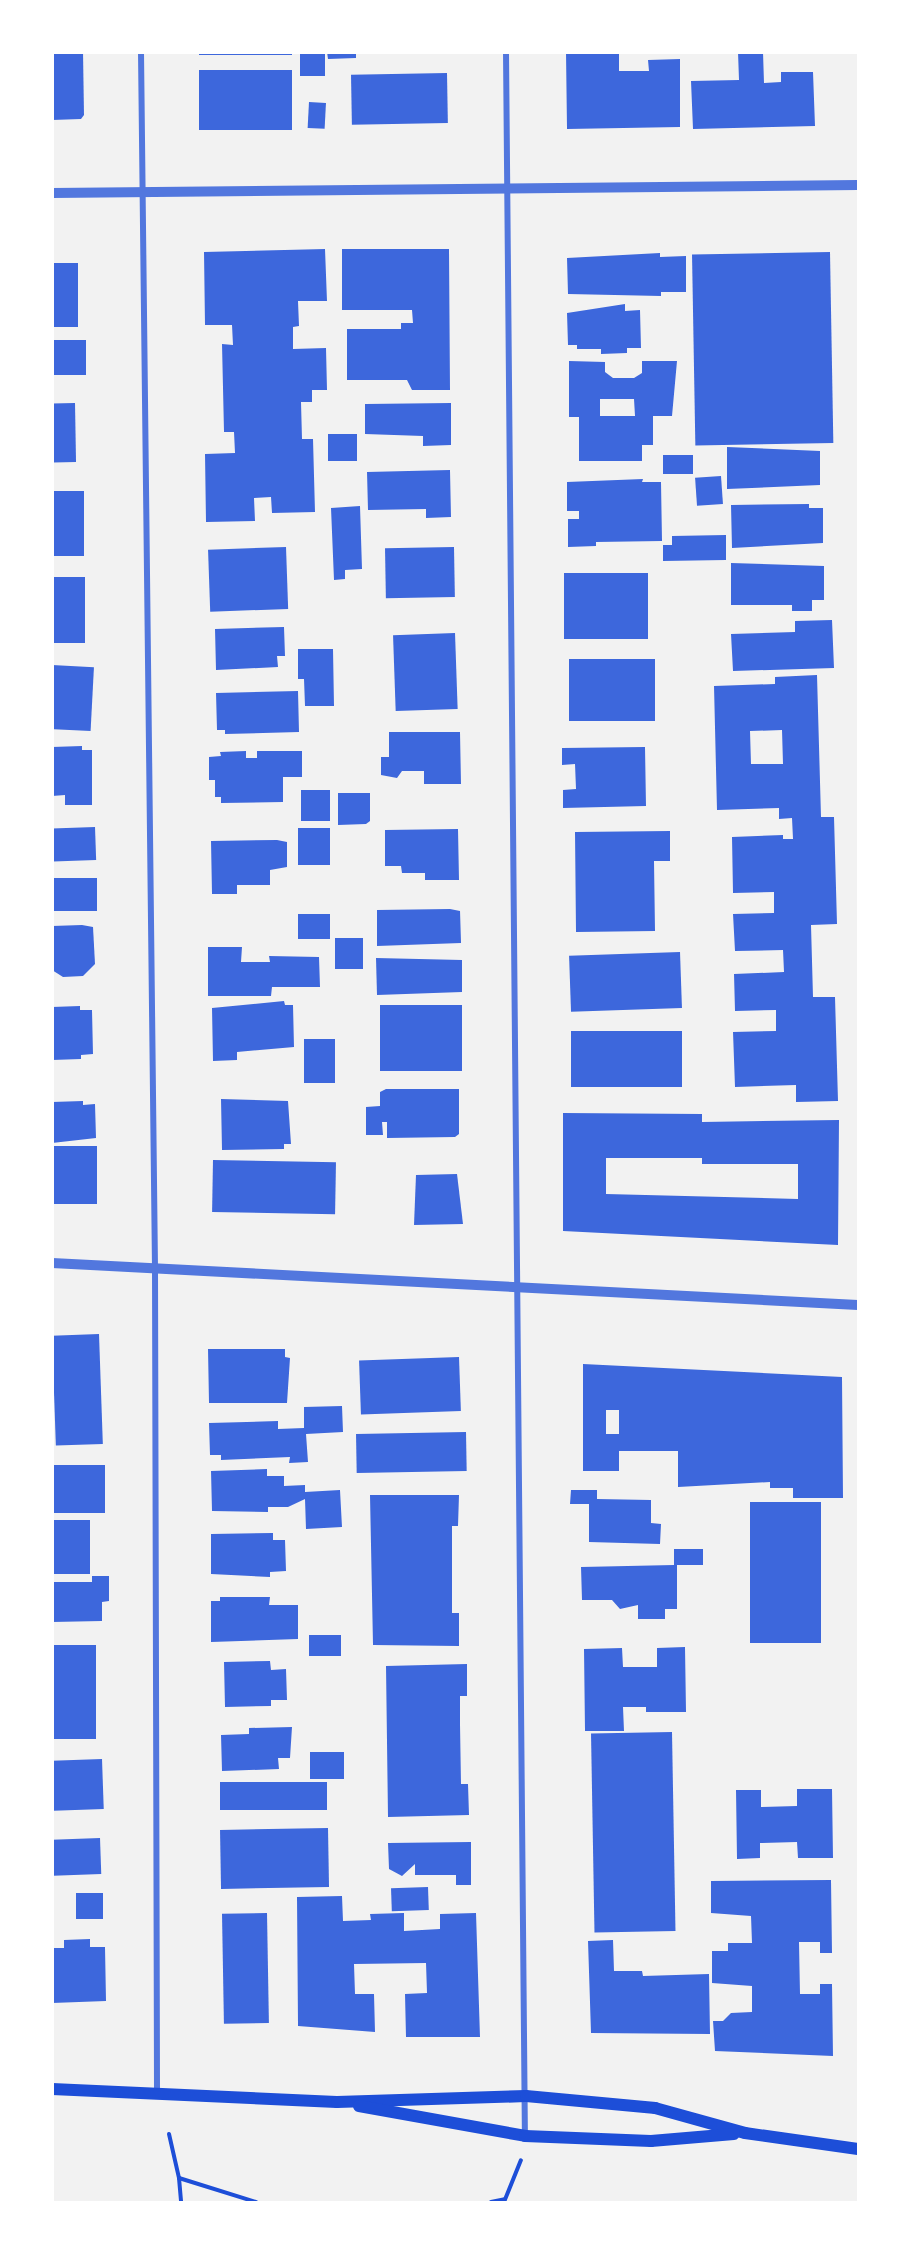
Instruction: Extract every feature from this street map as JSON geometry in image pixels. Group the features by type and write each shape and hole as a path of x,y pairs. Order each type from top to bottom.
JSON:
{"main road":[{"path":"52,2089 337,2102 526,2096 655,2108 745,2133 858,2149"},
{"path":"337,2102 525,2136 651,2141 745,2133"}],"street":[{"path":"141,52 155,1269 157,2094"},
{"path":"506,52 525,2136"},
{"path":"52,193 858,184"},
{"path":"52,1263 858,1305"}],"path":[{"path":"170,2134 179,2178 181,2202"},
{"path":"491,2202 504,2201 521,2160"},
{"path":"179,2178 254,2202"}],"building":[{"path":"52,52 83,52 84,115 81,119 52,120"},
{"path":"199,52 292,52 292,55 199,55"},
{"path":"300,52 325,52 325,76 300,76"},
{"path":"327,52 356,52 356,58 328,59"},
{"path":"566,52 619,52 619,71 649,71 648,60 680,59 680,127 567,129"},
{"path":"738,52 763,52 764,83 781,82 781,72 813,72 815,126 693,129 691,81 739,80"},
{"path":"199,70 292,70 292,130 199,130"},
{"path":"447,73 448,123 352,125 351,75"},
{"path":"309,102 326,103 325,129 308,128"},
{"path":"325,249 327,301 298,301 299,326 293,327 293,349 326,348 327,390 312,390 312,402 301,402 302,439 313,439 315,512 272,513 271,497 254,498 255,521 206,522 205,454 235,453 234,432 224,432 222,344 233,345 232,325 205,325 204,252"},
{"path":"342,249 449,249 450,390 412,390 407,380 347,380 347,329 401,329 401,323 413,323 412,310 342,310"},
{"path":"830,252 833,443 695,445 692,254"},
{"path":"660,253 660,257 686,256 686,292 661,292 661,296 568,294 567,258"},
{"path":"52,263 78,263 78,327 52,327"},
{"path":"625,304 625,311 640,310 641,348 627,348 627,353 601,354 601,349 577,349 577,345 568,345 567,313"},
{"path":"52,340 86,340 86,375 52,375"},
{"path":"569,361 605,362 605,372 613,378 634,378 642,373 642,361 677,361 672,416 653,416 653,445 642,445 642,461 579,461 579,417 569,417","holes":["600,399 634,399 635,416 600,416"]},
{"path":"52,403 75,403 76,462 53,462"},
{"path":"451,403 451,445 423,446 423,436 365,434 365,404"},
{"path":"328,434 357,434 357,461 328,461"},
{"path":"727,447 820,451 820,485 727,489"},
{"path":"663,455 693,455 693,474 663,474"},
{"path":"450,470 451,517 426,518 426,509 368,510 367,472"},
{"path":"721,476 723,504 697,506 695,478"},
{"path":"643,479 642,482 661,482 662,541 596,542 596,546 568,547 568,519 579,519 579,511 567,511 567,482"},
{"path":"52,491 84,491 84,556 52,556"},
{"path":"809,504 809,508 823,508 823,543 732,548 731,505"},
{"path":"360,506 362,569 345,570 345,579 334,580 331,508"},
{"path":"726,535 726,560 663,561 663,545 672,545 672,536"},
{"path":"286,547 288,609 210,612 208,550"},
{"path":"454,547 455,597 386,598 385,548"},
{"path":"731,563 824,566 824,600 812,600 812,611 792,611 792,605 731,605"},
{"path":"564,573 648,573 648,639 564,639"},
{"path":"52,577 85,577 85,643 52,643"},
{"path":"832,620 834,668 733,671 731,634 795,632 795,621"},
{"path":"284,627 285,656 277,656 278,667 216,670 215,629"},
{"path":"455,633 458,709 396,711 393,635"},
{"path":"298,649 333,649 334,706 305,706 304,679 298,679"},
{"path":"569,659 655,659 655,721 569,721"},
{"path":"52,665 94,667 91,731 52,729"},
{"path":"817,675 821,817 834,817 837,924 811,925 813,997 835,997 838,1101 796,1102 796,1085 735,1087 733,1032 776,1031 776,1010 735,1011 734,974 784,972 783,950 735,951 733,914 774,913 774,892 733,893 732,837 783,835 783,839 793,839 792,818 779,819 779,808 717,810 714,686 775,684 775,677","holes":["782,730 783,764 751,764 750,731"]},
{"path":"298,691 299,732 225,734 225,730 217,730 216,693"},
{"path":"389,732 460,732 461,784 424,784 424,771 402,771 397,778 381,775 381,757 389,757"},
{"path":"82,746 82,750 92,750 92,805 65,805 65,795 52,796 52,747"},
{"path":"645,747 646,806 563,808 563,790 576,789 575,764 562,765 562,748"},
{"path":"246,751 246,758 257,758 257,751 302,751 302,777 283,777 283,802 221,803 221,797 215,797 215,780 209,780 209,757 221,756 220,752"},
{"path":"301,790 330,790 330,821 301,821"},
{"path":"338,793 370,793 370,821 366,824 338,825"},
{"path":"95,827 96,860 53,861 52,829"},
{"path":"298,828 330,828 330,865 298,865"},
{"path":"458,829 459,880 425,880 425,873 402,873 401,866 385,866 385,830"},
{"path":"670,831 670,861 654,861 655,931 576,932 575,832"},
{"path":"277,840 287,842 287,867 270,870 270,885 237,885 237,894 212,894 211,841"},
{"path":"52,878 97,878 97,911 52,911"},
{"path":"450,909 460,911 461,943 377,946 377,910"},
{"path":"298,914 330,914 330,939 298,939"},
{"path":"52,926 93,927 95,964 83,976 63,977 52,970"},
{"path":"335,938 363,938 363,969 335,969"},
{"path":"208,947 242,947 241,962 270,962 269,956 319,957 320,987 272,987 271,996 208,996"},
{"path":"680,952 682,1008 571,1012 569,956"},
{"path":"376,958 462,960 462,992 377,995"},
{"path":"284,1001 285,1005 293,1005 294,1047 237,1052 237,1060 213,1061 212,1008"},
{"path":"380,1005 462,1005 462,1071 380,1071"},
{"path":"80,1006 80,1010 92,1010 93,1054 81,1055 81,1059 52,1060 52,1007"},
{"path":"571,1031 682,1031 682,1087 571,1087"},
{"path":"304,1039 335,1039 335,1083 304,1083"},
{"path":"386,1089 459,1089 459,1134 455,1137 387,1138 387,1122 382,1122 383,1135 366,1135 366,1107 380,1106 380,1092"},
{"path":"221,1099 288,1101 291,1144 284,1144 284,1149 222,1150"},
{"path":"83,1101 83,1105 95,1104 96,1138 52,1143 52,1102"},
{"path":"563,1113 702,1114 702,1122 839,1120 838,1245 563,1231","holes":["606,1158 702,1158 702,1164 798,1164 798,1199 606,1194"]},
{"path":"52,1146 97,1146 97,1204 52,1204"},
{"path":"213,1160 336,1162 335,1214 212,1212"},
{"path":"457,1174 463,1224 414,1225 416,1175"},
{"path":"99,1334 103,1444 56,1446 52,1336"},
{"path":"208,1349 285,1349 285,1357 290,1358 287,1403 209,1403"},
{"path":"459,1357 461,1411 361,1414 359,1360"},
{"path":"583,1364 842,1377 843,1498 793,1498 793,1488 770,1488 770,1482 678,1487 678,1451 619,1451 619,1471 583,1471","holes":["606,1410 619,1410 619,1434 606,1434"]},
{"path":"342,1406 343,1432 306,1434 308,1462 289,1463 290,1457 221,1460 221,1455 210,1455 209,1423 278,1421 278,1429 304,1428 304,1407"},
{"path":"466,1432 467,1471 357,1473 356,1434"},
{"path":"52,1465 105,1465 105,1513 52,1513"},
{"path":"267,1469 267,1476 284,1476 284,1486 305,1485 305,1492 340,1490 342,1527 306,1529 305,1499 288,1507 268,1507 268,1512 212,1511 211,1471"},
{"path":"571,1490 597,1490 597,1499 651,1500 651,1523 661,1524 660,1544 589,1542 589,1504 570,1504"},
{"path":"370,1495 459,1495 458,1526 452,1526 452,1613 459,1613 459,1646 373,1645"},
{"path":"750,1502 821,1502 821,1643 750,1643"},
{"path":"52,1520 90,1520 90,1574 52,1574"},
{"path":"273,1533 273,1540 285,1540 286,1571 270,1572 270,1577 211,1574 211,1534"},
{"path":"674,1549 703,1549 703,1565 677,1565 677,1609 665,1609 665,1619 638,1619 638,1605 620,1609 612,1600 582,1600 581,1567 674,1565"},
{"path":"92,1576 109,1576 109,1601 102,1602 102,1621 52,1622 52,1582 92,1582"},
{"path":"220,1597 270,1597 269,1605 298,1605 298,1639 211,1642 211,1601 220,1601"},
{"path":"309,1635 341,1635 341,1656 309,1656"},
{"path":"52,1645 96,1645 96,1739 52,1739"},
{"path":"685,1647 686,1712 646,1712 646,1707 623,1707 624,1731 585,1731 584,1649 622,1648 623,1667 657,1667 657,1648"},
{"path":"270,1661 271,1670 286,1669 287,1700 271,1700 271,1706 225,1707 224,1662"},
{"path":"467,1664 467,1696 460,1696 460,1724 461,1784 468,1784 469,1815 388,1817 386,1666"},
{"path":"292,1727 290,1758 278,1758 279,1769 222,1771 221,1735 249,1734 249,1728"},
{"path":"672,1732 675,1931 594,1932 591,1733"},
{"path":"310,1752 344,1752 344,1779 310,1779"},
{"path":"102,1759 104,1809 54,1811 52,1761"},
{"path":"220,1782 327,1782 327,1810 220,1810"},
{"path":"797,1789 832,1789 833,1858 798,1858 797,1842 760,1843 760,1858 737,1859 736,1790 761,1790 761,1807 797,1806"},
{"path":"328,1828 329,1887 221,1889 220,1830"},
{"path":"100,1838 101,1874 53,1876 52,1840"},
{"path":"471,1842 471,1885 456,1885 456,1875 415,1875 415,1864 402,1876 389,1869 388,1843"},
{"path":"831,1880 832,1953 820,1953 820,1942 799,1942 800,1994 820,1994 820,1984 832,1984 833,2056 715,2051 713,2021 723,2021 731,2013 752,2012 752,1986 712,1983 712,1951 728,1951 728,1943 752,1943 751,1916 711,1913 711,1881"},
{"path":"428,1887 429,1910 392,1911 391,1888"},
{"path":"76,1893 103,1893 103,1919 76,1919"},
{"path":"342,1896 343,1921 371,1920 370,1914 404,1913 404,1931 440,1929 440,1914 476,1913 480,2037 406,2037 405,1994 427,1993 426,1963 354,1964 355,1994 374,1994 375,2032 298,2026 297,1897"},
{"path":"267,1913 269,2023 224,2024 222,1914"},
{"path":"90,1939 90,1947 105,1947 106,2001 52,2003 52,1948 64,1948 64,1940"},
{"path":"613,1940 614,1971 642,1971 643,1976 709,1974 710,2034 591,2033 588,1941"}]}
